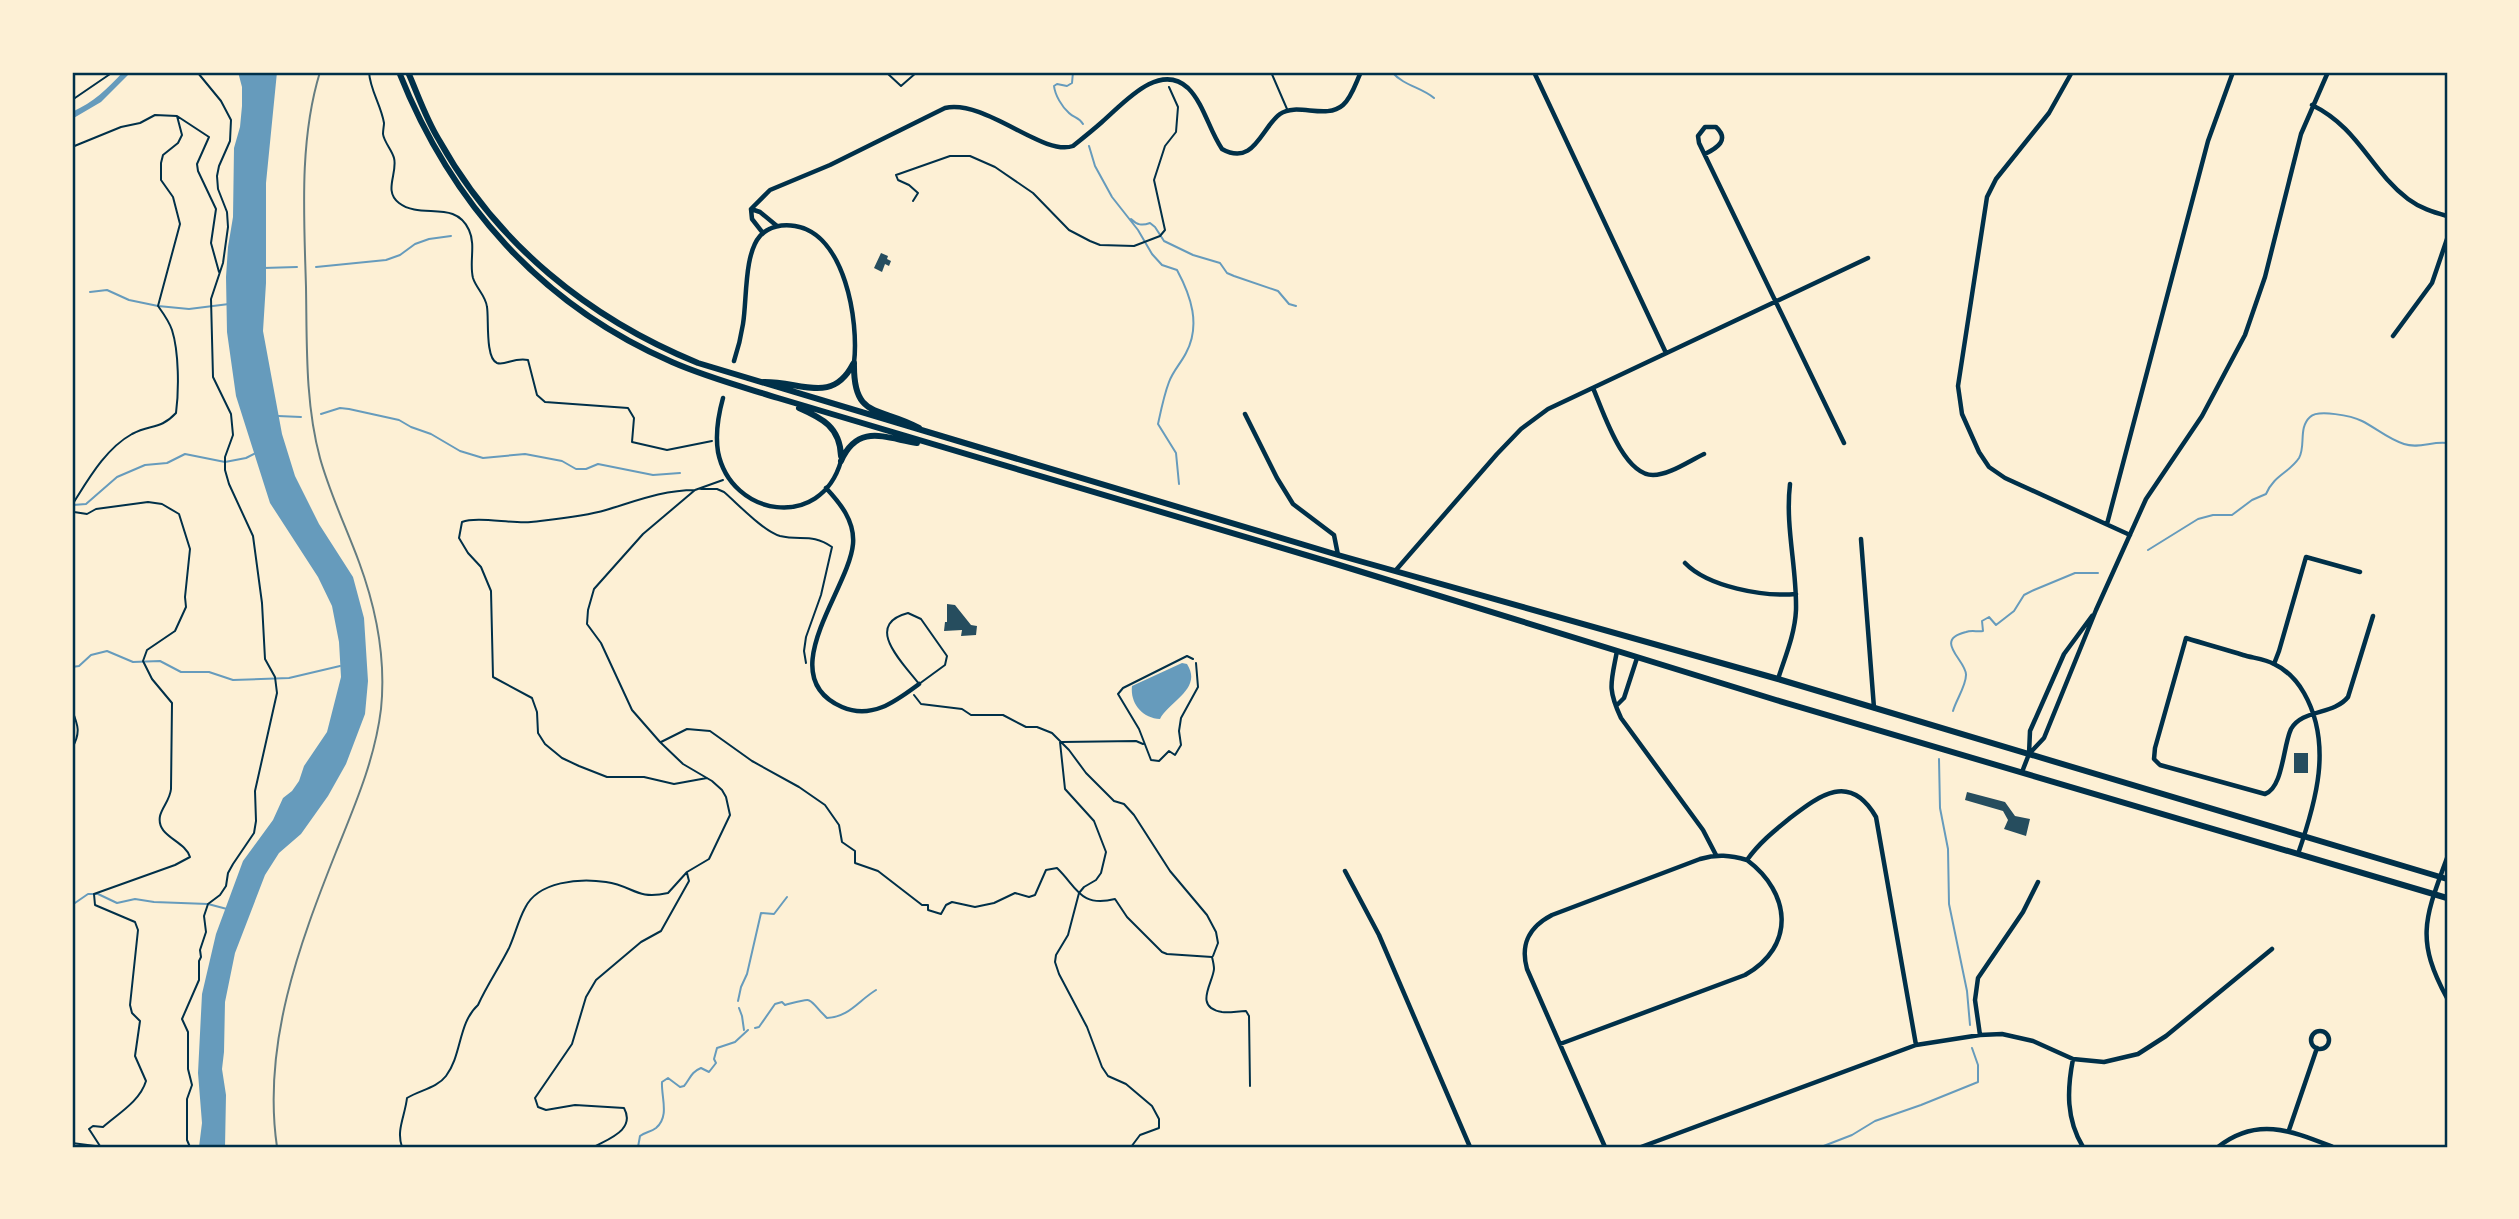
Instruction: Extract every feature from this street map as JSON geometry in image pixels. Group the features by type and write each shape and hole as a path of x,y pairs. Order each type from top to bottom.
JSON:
{"main road":[{"path":"398,72 428,137 462,193 504,244 551,288 608,329 639,347 702,374 1336,564 1637,658 2447,898"},
{"path":"408,72 437,138 462,177 506,233 552,279 599,313 644,339 698,363 1338,555 1778,680 2444,878"},
{"path":"756,382 780,381 826,389 841,382 853,363"},
{"path":"853,363 856,393 863,405 904,419 930,434"},
{"path":"778,398 827,422 839,441 841,461"},
{"path":"841,461 852,443 862,436 938,445"}],"street":[{"path":"751,209 770,190 830,165 945,107 970,108 1046,143 1067,148 1073,146 1142,88 1166,79 1181,83 1189,89 1222,149 1230,153 1245,152 1253,147 1274,120 1288,110 1307,112 1340,107 1351,93 1361,72"},
{"path":"1534,72 1666,353"},
{"path":"2072,72 2049,113 1996,179 1987,197 1958,396 1962,414 1979,452 1989,467 2005,478 2130,535"},
{"path":"2107,524 2207,143 2233,72"},
{"path":"2029,754 2044,738 2096,610 2146,499 2202,416 2245,335 2265,277 2291,169 2312,105 2328,72"},
{"path":"2312,105 2329,113 2350,131 2407,199 2419,207 2447,216"},
{"path":"1705,155 1720,145 1722,136 1716,127 1704,127 1698,136 1705,155 1844,443"},
{"path":"751,209 760,212 778,226"},
{"path":"751,209 752,219 763,233"},
{"path":"734,361 744,322 753,252 763,233 778,226 789,225 810,230 818,235 831,250 840,267 854,338 853,363"},
{"path":"2393,336 2432,283 2447,239"},
{"path":"1396,570 1497,454 1521,429 1548,409 1868,258"},
{"path":"1593,388 1623,453 1634,468 1652,475 1660,474 1704,454"},
{"path":"723,398 717,441 720,459 729,478 749,496 776,508 801,506 826,488 841,461"},
{"path":"1245,414 1287,495 1300,510 1334,535 1338,555"},
{"path":"1778,680 1792,636 1796,613 1789,513 1790,484"},
{"path":"826,488 847,515 852,528 853,543 849,560 813,647 811,663 814,676 832,701 848,709 857,710 882,708 919,684"},
{"path":"1861,539 1874,709"},
{"path":"2274,663 2306,557 2360,572"},
{"path":"1685,563 1703,577 1761,594 1796,594"},
{"path":"2022,772 2029,754 2029,731 2064,654 2096,610"},
{"path":"2298,854 2320,765 2319,736 2314,714 2301,688 2274,663 2186,638 2153,755 2156,762 2260,793 2269,793 2275,787 2292,728 2300,720 2314,714 2338,707 2348,697 2373,616"},
{"path":"1617,651 1611,692 1621,718 1703,830 1716,855"},
{"path":"1616,706 1624,698 1637,658"},
{"path":"1747,860 1766,837 1821,796 1838,790 1866,802 1879,827 1916,1045"},
{"path":"1560,1044 1745,975 1763,963 1770,954 1783,923 1782,909 1773,887 1758,868 1747,860 1731,855 1700,859 1552,915 1535,926 1526,940 1524,959 1560,1044 1605,1147"},
{"path":"2447,858 2444,878 2435,895 2427,922 2426,945 2431,967 2447,998"},
{"path":"1345,871 1379,935 1470,1147"},
{"path":"1980,1035 1975,1000 1978,978 2024,912 2038,881"},
{"path":"1641,1147 1916,1045 1980,1035 2018,1036 2073,1059 2104,1062 2124,1058 2153,1046 2272,949"},
{"path":"2289,1130 2317,1048"},
{"path":"2073,1059 2068,1102 2075,1131 2083,1147"},
{"path":"2218,1147 2232,1138 2256,1129 2271,1128 2289,1130 2333,1147"}],"lane":[{"path":"1271,72 1288,110"},
{"path":"908,613 921,619 947,656 945,665 919,684 887,640 890,623 908,613"}],"path":[{"path":"72,100 113,72"},
{"path":"190,1147 187,1140 187,1099 192,1085 188,1069 188,1032 182,1019 199,980 200,950 206,932 204,916 208,904 220,895 226,886 228,873 254,833 256,792 277,694 275,677 265,659 262,603 253,536 225,470 225,457 233,435 230,410 213,377 212,290 224,257 228,226 217,176 230,141 230,120 221,101 198,73 193,72"},
{"path":"369,72 372,90 384,124 383,133 394,160 392,195 396,201 407,207 428,212 446,210 458,218 471,234 473,278 487,305 491,358 495,362 503,363 516,358 527,360 537,395 545,402 628,408 634,418 632,442 667,450 717,441"},
{"path":"868,72 887,73 901,86 917,72"},
{"path":"913,201 918,193 898,180 896,175 899,172 923,167 950,156 970,156 995,167 1032,193 1069,230 1090,241 1118,247 1134,246 1161,236 1165,230 1154,180 1165,146 1176,132 1178,117 1178,107 1166,79"},
{"path":"72,147 155,115 177,116 209,136 197,164 216,209 211,243 220,273"},
{"path":"102,1147 89,1129 93,1126 103,1127 136,1100 146,1081 135,1056 141,1021 132,1013 130,1005 138,930 135,922 95,905 93,894 175,865 190,857 186,849 161,827 160,816 170,798 171,789 172,703 152,679 143,660 147,650 174,631 184,613 190,549 183,520 175,510 162,504 132,504 96,509 87,514 74,512 72,505 97,466 116,448 134,433 162,426 176,413 177,374 173,335 158,306 176,238 180,232 173,197 161,180 160,172 163,155 178,143 182,135 177,116"},
{"path":"402,1147 398,1132 407,1098 418,1091 435,1086 453,1065 470,1012 478,1005 510,946 525,908 536,894 545,889 582,880 613,883 640,895 660,895 672,891 687,872 709,859 730,815 722,790 708,778 683,764 660,743 632,710 601,643 587,624 594,589 643,534 695,489 729,478"},
{"path":"708,778 674,784 644,777 607,778 562,758 545,744 538,733 537,712 532,698 493,677 491,591 481,567 468,554 459,537 462,522 470,519 508,523 559,519 607,510 657,493 717,489 772,533 789,538 817,538 832,547 821,595 806,637 806,663"},
{"path":"1193,659 1187,656 1123,688 1118,694 1139,729 1151,760 1159,761 1169,751 1175,755 1181,745 1181,718 1198,687 1196,663"},
{"path":"911,690 921,704 962,709 971,715 1003,715 1026,727 1046,730 1114,801 1124,804 1170,871 1207,915 1216,932 1218,943 1212,957 1214,971 1206,989 1206,999 1212,1008 1223,1012 1246,1012 1249,1016 1250,1086"},
{"path":"72,710 79,727 78,739 72,748"},
{"path":"660,743 687,729 710,731 752,761 825,805 839,825 842,842 855,851 855,863 877,871 922,905 928,905 928,910 941,914 946,905 952,902 975,907 994,903 1015,893 1028,897 1035,895 1046,870 1057,868 1079,895 1091,900 1115,899 1127,917 1167,954 1212,957"},
{"path":"1060,742 1136,741 1145,745"},
{"path":"1060,742 1065,789 1094,821 1106,852 1101,873 1096,880 1084,887 1079,895 1068,935 1056,955 1055,962 1108,1076 1126,1084 1143,1097 1158,1115 1159,1128 1140,1135 1131,1147"},
{"path":"594,1147 607,1142 625,1127 628,1116 624,1108 575,1105 545,1110 538,1107 536,1098 572,1044 586,997 596,980 665,925 689,881 687,872"},
{"path":"72,1143 102,1147"}],"water":[{"path":"123,72 131,72 101,102 72,119 72,112 100,95"},
{"path":"238,72 277,72 266,183 263,331 282,434 295,476 319,524 353,577 364,618 368,681 365,714 346,764 328,796 301,834 279,853 265,875 235,953 225,1002 222,1069 226,1095 225,1147 199,1147 202,1123 198,1073 202,994 216,934 243,861 273,820 283,798 299,781 304,766 327,732 341,677 339,642 332,606 318,577 270,503 236,396 227,332 226,277 233,217 234,148 242,106 242,87"},
{"path":"1182,663 1187,664 1191,673 1188,688 1160,719 1143,713 1135,704 1132,686"}],"building":[{"path":"881,253 891,261 889,266 885,264 882,272 874,268"},
{"path":"947,604 955,605 971,625 977,626 976,635 961,636 962,630 944,631"},
{"path":"2294,753 2308,753 2308,773 2294,773"},
{"path":"1967,792 2005,802 2015,816 2030,819 2026,836 2004,829 2008,820 2003,811 1965,800"}],"waterway":[{"path":"1073,72 1072,83 1067,86 1054,86 1064,108 1083,124"},
{"path":"1392,72 1434,98"},
{"path":"1089,146 1095,166 1112,197 1138,230 1152,254 1162,265 1177,270 1190,300 1193,332 1186,353 1169,382 1158,424 1176,453 1179,484"},
{"path":"1131,219 1135,223 1150,223 1164,241 1193,255 1220,263 1227,273 1278,291 1289,304 1296,306"},
{"path":"316,267 386,260 400,255 415,244 451,236"},
{"path":"263,268 297,267"},
{"path":"90,292 107,290 129,300 189,309 229,304"},
{"path":"321,414 340,408 399,420 460,451 483,458 525,454 562,461 576,469 586,469 598,464 653,475 680,473"},
{"path":"2148,550 2198,519 2213,515 2232,515 2252,500 2266,494 2273,482 2299,458 2304,426 2314,415 2335,414 2357,419 2404,444 2447,443"},
{"path":"278,416 301,417"},
{"path":"73,505 86,504 117,477 145,465 167,463 185,454 225,462 256,453"},
{"path":"1953,711 1966,675 1951,645 1956,636 1968,631 1983,631 1982,621 1989,617 1996,625 2014,611 2024,595 2034,590 2075,573 2098,573"},
{"path":"72,667 79,666 91,655 107,651 133,662 160,661 181,672 209,672 233,680 289,678 340,666"},
{"path":"1939,759 1940,808 1948,849 1949,904 1967,991 1970,1025"},
{"path":"72,905 88,894 98,894 117,903 135,899 208,904 227,909"},
{"path":"738,1001 761,913 774,914 787,897"},
{"path":"755,1028 759,1027 775,1004 782,1002 785,1005 807,1000 827,1018 835,1017 847,1012 876,990"},
{"path":"739,1008 744,1030"},
{"path":"638,1147 640,1136 656,1128 663,1118 662,1082 668,1078 680,1087 701,1068 709,1072 716,1063 714,1059 717,1048 735,1042 748,1030"},
{"path":"1821,1147 1852,1135 1875,1121 1978,1082 1978,1065 1972,1048"}],"railway":[{"path":"277,1147 275,1071 287,996 309,923 369,764 378,728 382,691 381,653 370,597 320,458 309,394 304,178 309,124 320,72"}]}
